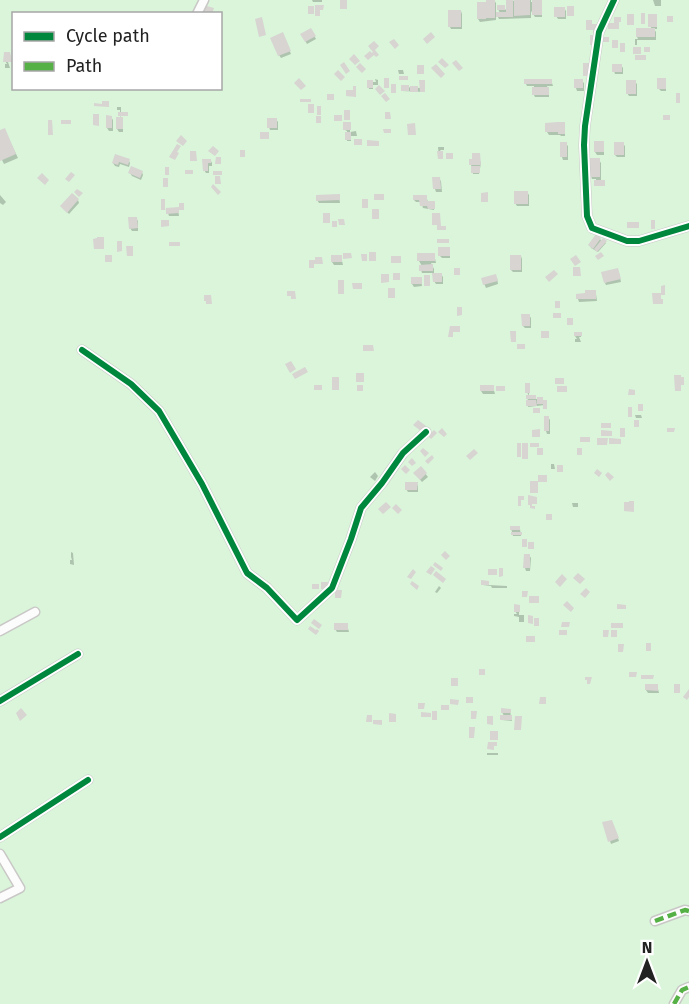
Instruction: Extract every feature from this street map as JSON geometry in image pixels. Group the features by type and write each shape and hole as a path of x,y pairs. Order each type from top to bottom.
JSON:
{"street":[{"path":"614,0 599,32 585,126 587,216 592,228 627,241 639,242 689,226"},
{"path":"82,350 131,384 159,411 202,484 248,573 267,588 297,620 332,588 361,508 403,453 426,432"},
{"path":"0,631 35,612"},
{"path":"0,701 78,654"},
{"path":"0,837 88,780"},
{"path":"0,854 20,888 0,898"},
{"path":"655,921 685,910 689,911"},
{"path":"674,1004 682,990 689,987"}],"green space":[{"path":"0,0 689,0 689,1004 0,1004"}],"building":[{"path":"340,0 347,0 347,9 340,9"},
{"path":"486,0 495,0 495,18 486,18"},
{"path":"506,0 513,0 513,17 496,17 496,12 506,12"},
{"path":"514,0 530,0 530,15 514,16"},
{"path":"532,0 542,0 542,15 532,15"},
{"path":"477,2 486,2 486,19 477,19"},
{"path":"203,5 214,8 213,12 201,12"},
{"path":"315,5 324,5 323,10 320,10 320,16 315,16"},
{"path":"497,5 505,5 505,10 497,10"},
{"path":"308,6 314,6 314,14 308,14"},
{"path":"567,6 574,6 574,16 567,16"},
{"path":"554,7 565,7 565,17 554,17"},
{"path":"448,10 461,10 461,27 448,27"},
{"path":"641,13 645,13 645,24 641,24"},
{"path":"627,14 634,14 634,25 627,25"},
{"path":"648,14 657,14 657,27 648,27"},
{"path":"667,16 673,16 673,22 667,22"},
{"path":"262,17 266,35 259,37 255,19"},
{"path":"614,17 621,17 619,29 608,29 608,23 614,23"},
{"path":"586,20 592,20 592,24 598,24 598,33 586,30"},
{"path":"311,28 316,36 305,42 300,34"},
{"path":"636,28 655,28 655,37 636,37"},
{"path":"283,32 291,51 278,56 270,38"},
{"path":"431,32 435,37 427,44 423,39"},
{"path":"590,35 596,35 596,45 590,45"},
{"path":"599,37 609,37 609,42 599,42"},
{"path":"394,39 399,45 395,49 389,42"},
{"path":"612,40 618,40 618,48 612,48"},
{"path":"374,41 379,46 375,50 379,55 376,57 374,55 368,60 364,56 370,51 373,52 368,46"},
{"path":"620,43 625,43 625,52 620,52"},
{"path":"633,47 641,47 641,54 633,54"},
{"path":"644,47 650,47 650,52 644,52"},
{"path":"4,52 10,52 12,62 3,62"},
{"path":"354,54 360,61 355,65 349,59"},
{"path":"635,55 646,55 646,60 635,60"},
{"path":"442,58 449,65 445,68 438,62"},
{"path":"456,60 463,68 459,71 452,63"},
{"path":"344,62 350,71 346,74 340,65"},
{"path":"360,63 366,69 362,73 356,67"},
{"path":"583,63 592,63 592,76 583,76"},
{"path":"436,64 445,74 441,78 431,68"},
{"path":"612,64 622,64 622,72 612,72"},
{"path":"417,65 424,65 424,74 417,74"},
{"path":"338,70 345,77 341,81 334,74"},
{"path":"399,76 408,76 408,80 399,80"},
{"path":"299,78 306,86 301,90 294,83"},
{"path":"384,78 389,78 389,88 384,88"},
{"path":"657,78 666,78 666,89 657,89"},
{"path":"524,79 552,79 552,84 524,84"},
{"path":"574,79 583,79 583,88 574,88"},
{"path":"367,80 373,80 373,88 367,88"},
{"path":"419,80 425,80 425,92 420,92"},
{"path":"626,80 636,80 636,94 626,94"},
{"path":"391,84 396,84 396,93 391,93"},
{"path":"379,85 385,91 380,95 375,89"},
{"path":"401,85 409,85 409,91 401,91"},
{"path":"353,86 356,86 356,97 346,96 346,90 353,90"},
{"path":"410,86 418,86 418,92 410,92"},
{"path":"532,87 549,87 549,95 532,95"},
{"path":"385,93 390,99 386,102 381,96"},
{"path":"676,93 680,93 680,103 676,103"},
{"path":"327,94 334,94 334,100 327,100"},
{"path":"300,99 311,99 311,102 300,102"},
{"path":"102,101 109,101 109,107 94,106 94,103 102,104"},
{"path":"308,104 314,104 314,113 308,113"},
{"path":"317,106 321,106 321,115 317,115"},
{"path":"344,110 350,110 350,120 344,120"},
{"path":"118,112 128,112 128,116 118,116"},
{"path":"385,112 390,112 391,119 385,119"},
{"path":"93,114 99,114 99,126 93,125"},
{"path":"106,115 112,116 112,128 106,128"},
{"path":"334,115 342,115 342,121 334,121"},
{"path":"663,115 670,115 670,120 663,120"},
{"path":"316,116 321,116 321,123 316,123"},
{"path":"116,117 123,117 123,129 116,129"},
{"path":"267,118 277,118 277,128 267,128"},
{"path":"48,120 52,120 53,135 48,135"},
{"path":"61,120 71,120 71,124 61,124"},
{"path":"343,122 351,122 351,130 343,130"},
{"path":"565,122 565,134 545,132 545,123"},
{"path":"415,123 416,135 408,135 407,124"},
{"path":"5,128 16,154 0,161 0,130"},
{"path":"383,129 391,129 391,133 384,133"},
{"path":"260,132 269,132 269,139 260,139"},
{"path":"345,132 351,132 351,140 345,140"},
{"path":"181,135 187,141 183,146 176,141"},
{"path":"354,139 362,139 362,145 354,145"},
{"path":"367,140 379,141 379,146 367,146"},
{"path":"594,141 604,141 604,152 594,152"},
{"path":"560,142 567,142 567,157 560,157"},
{"path":"614,142 624,142 624,155 614,155"},
{"path":"177,144 181,146 175,160 169,157"},
{"path":"213,146 219,151 215,156 208,151"},
{"path":"240,150 245,150 245,157 240,157"},
{"path":"190,151 196,151 197,161 190,161"},
{"path":"437,151 443,151 443,159 438,159"},
{"path":"446,153 453,153 453,159 446,159"},
{"path":"472,153 480,153 481,165 469,165"},
{"path":"115,154 130,159 128,165 119,162 118,165 112,163"},
{"path":"216,157 221,157 221,164 215,164"},
{"path":"589,158 600,158 600,177 589,177"},
{"path":"202,159 211,159 211,163 208,163 208,171 203,171"},
{"path":"131,166 143,171 140,178 128,173"},
{"path":"471,166 480,166 480,173 471,173"},
{"path":"165,167 169,167 169,175 165,175"},
{"path":"185,170 193,170 193,174 185,174"},
{"path":"213,171 222,171 222,175 213,175"},
{"path":"71,172 75,175 69,182 65,179"},
{"path":"42,173 49,180 45,185 37,178"},
{"path":"215,176 220,176 221,184 215,184"},
{"path":"432,177 440,177 441,189 433,189"},
{"path":"163,178 168,178 168,187 163,187"},
{"path":"594,180 605,180 605,186 594,186"},
{"path":"213,184 221,192 218,195 211,187"},
{"path":"77,189 83,193 79,197 74,192"},
{"path":"514,191 528,191 528,204 514,204"},
{"path":"488,192 488,202 481,202 481,193"},
{"path":"72,193 79,199 67,213 60,206"},
{"path":"340,194 340,200 316,201 316,195"},
{"path":"374,194 384,194 384,200 374,200"},
{"path":"413,195 427,195 427,201 435,201 435,209 420,206 419,200 413,200"},
{"path":"161,199 165,199 165,210 161,210"},
{"path":"362,199 368,199 368,208 362,208"},
{"path":"179,203 184,203 184,210 179,210 179,213 166,214 166,208 179,207"},
{"path":"372,209 379,209 379,219 372,219"},
{"path":"323,213 330,213 330,223 323,223"},
{"path":"432,213 440,213 441,226 446,226 446,230 437,230 437,225 432,225"},
{"path":"128,217 137,217 138,228 129,229"},
{"path":"338,219 344,219 345,225 339,225"},
{"path":"161,220 169,220 169,226 161,227"},
{"path":"651,220 655,220 655,229 651,229"},
{"path":"332,221 337,221 337,227 332,227"},
{"path":"627,222 639,222 639,228 627,228"},
{"path":"596,234 601,238 593,249 588,245"},
{"path":"104,237 104,249 94,249 93,239"},
{"path":"603,238 607,241 597,252 594,249"},
{"path":"437,239 449,239 449,243 437,243"},
{"path":"117,241 122,241 122,251 117,252"},
{"path":"169,242 180,242 180,246 169,246"},
{"path":"126,246 133,246 133,256 127,256"},
{"path":"438,247 450,247 450,256 438,256"},
{"path":"369,252 376,252 376,261 369,261"},
{"path":"601,252 604,256 598,260 595,256"},
{"path":"343,253 351,253 352,258 343,259"},
{"path":"417,253 435,253 435,261 417,261"},
{"path":"361,254 367,254 367,261 362,261"},
{"path":"105,255 112,255 112,262 105,262"},
{"path":"331,255 342,255 342,262 331,262"},
{"path":"510,255 521,255 521,270 510,270"},
{"path":"576,255 581,262 575,266 570,259"},
{"path":"391,256 401,256 401,263 391,263"},
{"path":"315,257 322,257 323,264 314,264 314,268 309,268 309,260 315,260"},
{"path":"433,264 433,271 419,271 419,265"},
{"path":"573,267 580,267 581,276 573,276"},
{"path":"454,268 460,268 460,275 454,275"},
{"path":"618,268 621,279 604,283 601,272"},
{"path":"554,270 558,274 549,282 545,277"},
{"path":"393,273 400,273 400,280 393,280"},
{"path":"432,273 442,273 442,282 433,282"},
{"path":"381,274 389,274 389,282 381,283"},
{"path":"496,274 498,281 483,285 481,278"},
{"path":"424,275 430,275 430,286 424,286"},
{"path":"411,277 422,277 422,284 411,284"},
{"path":"338,280 344,280 344,294 338,294"},
{"path":"352,283 362,283 362,289 353,289"},
{"path":"665,285 665,295 661,295 663,304 653,304 652,293 661,293 661,286"},
{"path":"388,288 395,288 395,298 388,298"},
{"path":"585,290 596,290 596,299 576,299 576,294 585,293"},
{"path":"287,291 295,291 296,299 287,296"},
{"path":"204,295 211,295 212,304 206,304"},
{"path":"555,301 560,301 560,308 555,308"},
{"path":"457,307 462,307 462,315 457,316"},
{"path":"553,313 561,313 561,318 553,318"},
{"path":"521,314 530,314 530,326 522,326"},
{"path":"567,318 573,318 573,325 567,325"},
{"path":"450,326 460,326 460,332 453,332 453,337 448,337"},
{"path":"510,331 516,331 516,342 511,342"},
{"path":"541,331 549,331 549,338 541,338"},
{"path":"574,332 582,332 582,336 574,336"},
{"path":"517,344 525,344 525,349 517,349"},
{"path":"363,345 373,345 374,351 363,351"},
{"path":"291,361 296,369 290,373 285,364"},
{"path":"305,367 308,372 295,379 292,374"},
{"path":"356,373 364,373 364,382 356,382"},
{"path":"674,375 684,377 681,391 675,391"},
{"path":"332,377 339,377 339,390 332,390"},
{"path":"555,378 564,378 564,384 555,384"},
{"path":"525,383 530,383 530,393 525,393"},
{"path":"314,385 322,385 322,390 314,390"},
{"path":"357,385 363,385 363,391 357,391"},
{"path":"480,385 494,385 494,391 480,391"},
{"path":"496,386 505,386 505,391 496,391"},
{"path":"557,386 567,386 567,392 557,392"},
{"path":"629,389 635,390 635,395 628,395"},
{"path":"526,395 536,395 536,399 526,399"},
{"path":"537,397 547,400 547,409 543,409 543,404 537,404"},
{"path":"526,400 536,400 537,406 526,406"},
{"path":"638,404 643,404 643,411 638,411"},
{"path":"628,407 632,407 632,417 628,417"},
{"path":"533,408 540,408 540,413 533,413"},
{"path":"544,416 549,416 549,431 544,431"},
{"path":"418,420 426,426 421,431 413,425"},
{"path":"634,420 639,420 639,427 634,427"},
{"path":"601,423 611,423 611,428 601,428"},
{"path":"442,428 447,434 444,437 438,432"},
{"path":"620,428 625,428 625,437 620,437"},
{"path":"667,428 675,428 674,432 667,432"},
{"path":"540,429 540,437 532,437 532,430"},
{"path":"434,430 437,433 431,439 428,436"},
{"path":"601,430 612,431 612,436 601,436"},
{"path":"580,437 590,437 590,442 580,442"},
{"path":"597,438 608,438 607,445 597,445"},
{"path":"609,438 621,439 621,444 609,444"},
{"path":"517,443 521,443 521,457 517,457"},
{"path":"522,443 528,443 528,459 522,459"},
{"path":"530,443 539,443 539,447 530,447"},
{"path":"423,448 429,453 425,457 420,451"},
{"path":"537,448 543,448 543,455 537,455"},
{"path":"577,448 582,448 582,455 577,455"},
{"path":"474,449 478,453 470,460 466,456"},
{"path":"432,455 434,458 428,464 425,461"},
{"path":"412,458 416,463 412,466 408,462"},
{"path":"405,465 410,470 406,474 401,469"},
{"path":"557,465 563,465 563,472 557,472"},
{"path":"421,466 427,473 420,480 413,473"},
{"path":"597,469 602,473 599,477 594,473"},
{"path":"608,472 614,477 610,481 605,475"},
{"path":"538,475 547,475 547,482 538,482"},
{"path":"530,481 538,481 538,493 530,493"},
{"path":"405,482 418,482 417,490 405,490"},
{"path":"528,495 537,497 537,504 532,504 535,509 528,505"},
{"path":"518,496 524,496 521,506 518,506"},
{"path":"634,501 634,512 624,511 624,502"},
{"path":"386,502 391,507 383,514 378,509"},
{"path":"396,504 402,510 398,514 392,508"},
{"path":"546,514 552,514 552,520 546,520"},
{"path":"510,526 520,526 520,530 510,530"},
{"path":"511,532 522,532 522,535 511,535"},
{"path":"522,539 527,539 527,547 522,547"},
{"path":"528,542 534,542 534,549 528,549"},
{"path":"445,551 450,556 446,560 441,555"},
{"path":"524,554 530,554 530,568 523,568"},
{"path":"435,562 443,568 441,571 433,565"},
{"path":"431,566 435,569 431,575 426,572"},
{"path":"499,568 503,568 503,576 499,577"},
{"path":"413,569 416,572 411,579 407,577"},
{"path":"488,569 497,569 497,575 488,575"},
{"path":"436,571 446,579 443,583 433,575"},
{"path":"578,573 585,579 580,584 573,578"},
{"path":"562,574 567,579 560,587 555,582"},
{"path":"481,580 489,581 489,585 481,585"},
{"path":"412,581 419,586 417,590 410,584"},
{"path":"321,582 328,582 327,589 321,589"},
{"path":"312,584 319,584 319,589 312,589"},
{"path":"586,588 590,592 585,598 580,594"},
{"path":"335,590 342,590 341,598 335,598"},
{"path":"522,591 528,591 527,597 522,597"},
{"path":"529,596 539,596 539,603 529,603"},
{"path":"567,601 574,608 571,612 563,605"},
{"path":"514,604 520,605 520,612 514,612"},
{"path":"617,604 626,605 626,609 617,609"},
{"path":"528,615 533,616 533,624 528,623"},
{"path":"534,618 539,618 539,626 534,626"},
{"path":"314,619 322,625 319,629 311,623"},
{"path":"562,622 570,622 569,627 561,627"},
{"path":"334,623 348,623 348,630 334,630"},
{"path":"611,623 623,623 623,628 611,628"},
{"path":"310,626 319,631 316,635 308,629"},
{"path":"559,630 567,630 567,635 559,635"},
{"path":"603,630 609,630 608,637 603,637"},
{"path":"611,630 617,630 617,637 611,637"},
{"path":"526,636 535,636 535,642 526,642"},
{"path":"646,643 651,643 651,651 646,651"},
{"path":"618,644 624,644 623,652 618,652"},
{"path":"479,669 485,669 485,675 479,675"},
{"path":"629,672 637,672 636,677 629,677"},
{"path":"641,675 654,675 653,679 641,679"},
{"path":"585,677 592,677 590,684 587,684"},
{"path":"451,678 458,678 458,686 451,686"},
{"path":"645,684 658,684 658,691 645,690"},
{"path":"674,684 680,684 680,693 674,693"},
{"path":"689,689 689,697 687,700 683,697"},
{"path":"466,697 473,697 473,703 466,703"},
{"path":"540,697 546,697 546,704 539,704"},
{"path":"450,699 459,700 458,705 450,704"},
{"path":"418,703 425,703 424,709 418,709"},
{"path":"441,705 449,705 449,710 441,710"},
{"path":"21,708 27,715 20,721 16,713"},
{"path":"501,708 511,709 511,713 501,713"},
{"path":"432,711 437,711 437,720 432,720"},
{"path":"471,711 477,711 476,719 471,719"},
{"path":"421,712 431,713 431,717 421,717"},
{"path":"389,713 396,714 396,722 389,722"},
{"path":"367,715 372,715 372,722 366,722"},
{"path":"500,715 512,715 512,720 500,720"},
{"path":"487,716 493,716 493,725 487,724"},
{"path":"515,716 522,716 521,730 514,730"},
{"path":"373,720 382,720 382,725 373,724"},
{"path":"469,727 475,727 474,738 469,738"},
{"path":"490,731 498,731 498,740 490,740"},
{"path":"488,742 497,742 494,750 487,749"},
{"path":"612,820 619,838 608,842 602,822"}],"marked path":[{"path":"655,921 685,910 689,911"},
{"path":"674,1004 682,990 689,987"}],"cycle path":[{"path":"614,0 599,32 585,126 587,216 592,228 627,241 639,241 689,226"},
{"path":"82,350 131,384 159,411 202,484 247,573 267,588 297,620 332,588 361,508 403,453 426,432"},
{"path":"0,701 78,654"},
{"path":"0,837 88,780"}]}
